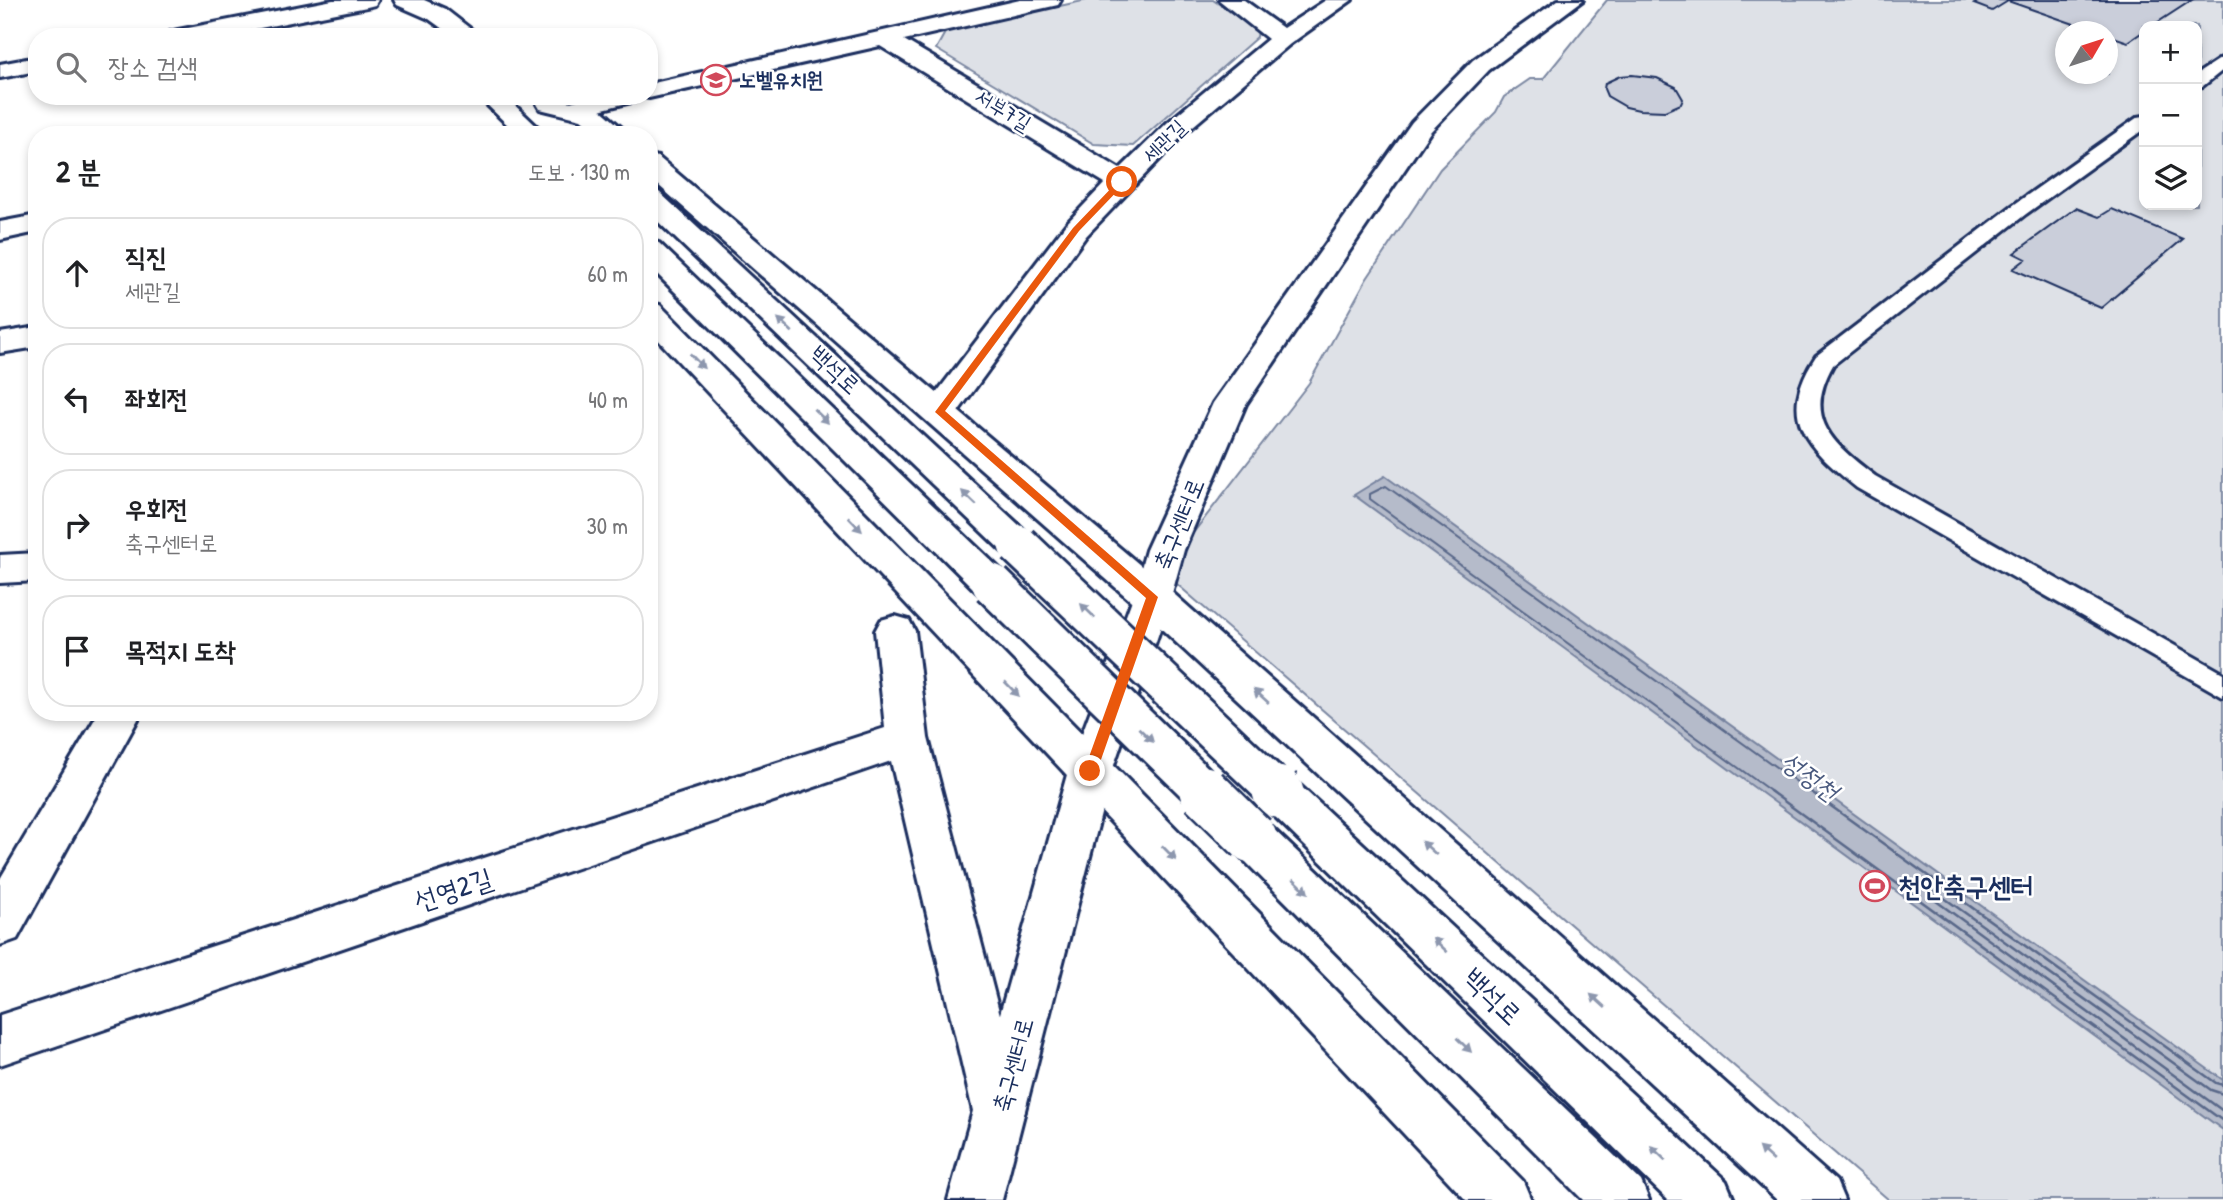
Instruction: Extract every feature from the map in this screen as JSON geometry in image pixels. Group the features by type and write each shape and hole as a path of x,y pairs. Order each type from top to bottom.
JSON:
{"main road":[{"path":"224,28 366,0"},
{"path":"397,0 418,28"},
{"path":"405,0 437,14 457,28"},
{"path":"658,89 1050,0"},
{"path":"1230,0 1282,39"},
{"name":"세관길","path":"940,412 1076,230 1122,182 1177,127 1282,39 1341,0"},
{"name":"축구센터로","path":"975,1200 1000,1115 1090,771 1152,597 1165,550 1230,403 1421,127 1481,65 1572,0"},
{"name":"서부7길","path":"884,38 1122,182"},
{"path":"0,71 28,66"},
{"path":"550,105 572,126"},
{"path":"564,105 590,113 606,126"},
{"path":"575,108 588,105"},
{"path":"500,115 518,126"},
{"path":"658,171 1152,597 1817,1200"},
{"name":"백석로","path":"658,206 1707,1200"},
{"path":"0,231 28,225"},
{"name":"백석로","path":"658,257 1622,1200"},
{"path":"658,321 1504,1200"},
{"path":"0,343 28,338"},
{"path":"0,569 28,567"},
{"path":"895,631 907,738 1000,1115"},
{"path":"0,923 116,721"},
{"name":"선영2길","path":"0,1040 907,738"}],"lane":[{"path":"2202,78 2223,62"},
{"path":"2139,125 2019,211 1824,361 1814,375 1806,400 1813,427 1830,454 1866,482 2223,686"}],"shaded area":[{"path":"1087,0 1213,0 1258,31 1257,37 1133,146 1094,144 936,49 946,31"},
{"name":"천안축구센터","path":"1607,0 2223,0 2223,1200 1889,1200 1163,572 1309,383 1366,280 1440,169 1496,112 1504,97 1530,79 1543,79"}],"water":[{"path":"1385,476 2223,1080 2223,1130 1354,495"}],"building":[{"path":"1981,0 2192,0 2160,21 2139,21 2139,34 2128,42 2118,38 2118,21 2065,21 2008,1 1992,11 1974,4"},
{"path":"1620,76 1657,78 1676,87 1683,99 1681,104 1665,111 1639,110 1626,107 1607,96 1605,83"},
{"path":"2076,208 2099,217 2112,209 2183,239 2101,308 2013,269 2026,259 2014,253"}],"place":[{"name":"노벨유치원","path":"716,80"},
{"name":"천안축구센터","path":"1875,886"}],"route":[{"path":"1090,771 1152,597 940,412 1076,230 1122,182"}],"water label":[{"name":"성정천","path":"1810,776"}]}
